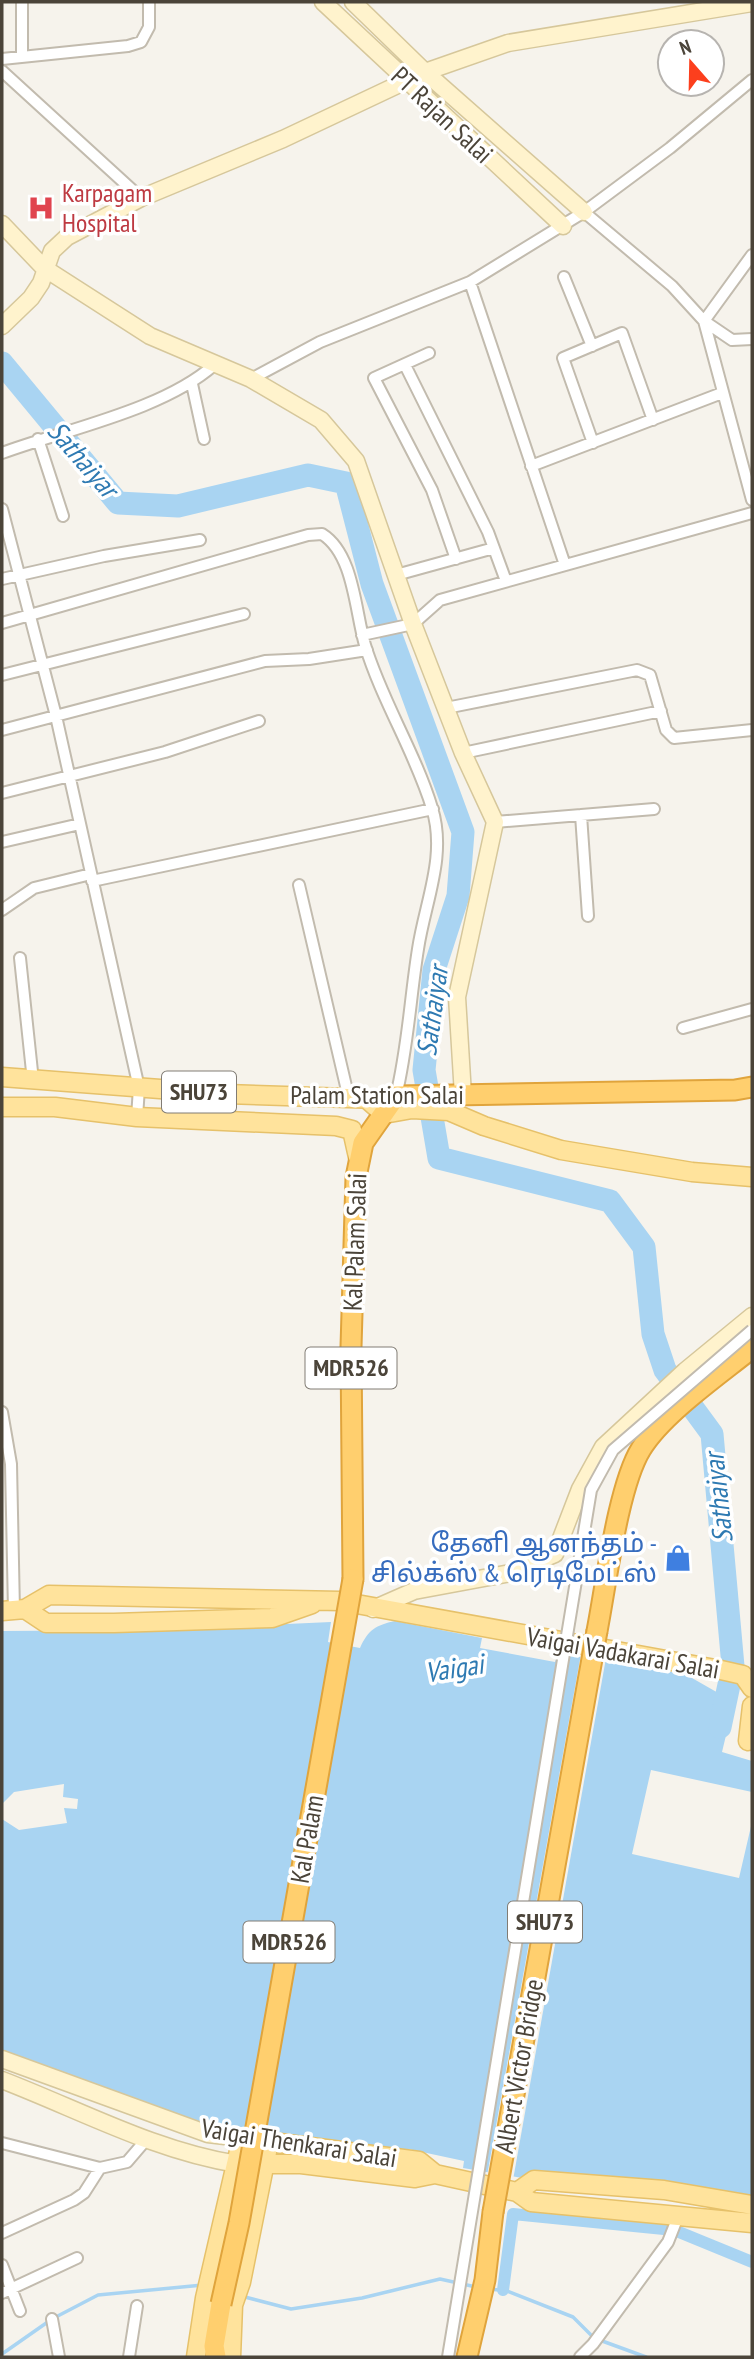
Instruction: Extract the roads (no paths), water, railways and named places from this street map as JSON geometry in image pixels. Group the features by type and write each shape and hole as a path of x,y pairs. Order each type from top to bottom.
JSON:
{"highway":[{"name":"Palam Station Salai","path":"396,1096 453,1100 752,1087"},
{"name":"Kal Palam Salai","path":"353,1579 351,1347 358,1157 363,1143 396,1096"},
{"name":"Albert Victor Bridge","path":"467,2357 483,2288 493,2212 597,1631 625,1495 640,1450 676,1412 752,1348"},
{"name":"Kal Palam","path":"220,2302 239,2223 353,1579"},
{"name":"MDR526","path":"218,2354 220,2302"}],"main road":[{"name":"Palam Station Salai","path":"2,1077 139,1088 368,1100 396,1096"},
{"path":"368,1100 384,1114 453,1100 484,1126 561,1150 692,1172 752,1177"},
{"name":"Palam Station Salai","path":"2,1107 55,1107 138,1117 336,1126"},
{"name":"Kal Palam Salai","path":"336,1126 352,1130 358,1157"},
{"name":"Vaigai Vadakarai Salai","path":"11,1607 49,1595 322,1600 720,1670 748,1682"},
{"name":"Vaigai Vadakarai Salai","path":"11,1607 46,1623 127,1622 272,1618 322,1600"},
{"path":"751,1742 752,1706"},
{"path":"220,2302 211,2277 242,2138"},
{"name":"Vaigai Thenkarai Salai","path":"242,2138 419,2161 435,2174"},
{"path":"196,2357 220,2302 241,2282 266,2162 267,2141"},
{"name":"Vaigai Thenkarai Salai","path":"237,2164 266,2162 415,2178 435,2174 516,2192 531,2202 676,2221 752,2223"},
{"path":"516,2192 534,2180 664,2190 752,2205"}],"street":[{"path":"22,2 22,57"},
{"path":"2,58 128,46 141,41 149,27 149,2"},
{"name":"PT Rajan Salai","path":"323,2 405,82 563,226"},
{"name":"PT Rajan Salai","path":"353,2 425,72 584,212"},
{"path":"4,325 31,298 41,283 52,251 66,237 141,198 283,139 425,72 508,43 752,3"},
{"path":"2,71 141,198"},
{"path":"251,379 320,342 470,282 584,212 680,140 752,80"},
{"path":"584,212 672,286 704,321 732,340 752,339"},
{"path":"2,224 44,268 150,336 251,379 321,420 356,461 413,624 464,753 495,822 457,997 453,1100"},
{"path":"704,321 752,255"},
{"path":"564,277 592,346"},
{"path":"470,282 565,565"},
{"path":"704,321 752,500"},
{"path":"593,443 563,358 622,333 653,420"},
{"path":"429,353 374,378 432,490 456,559"},
{"path":"2,453 87,425 192,384 214,365"},
{"path":"405,365 494,548 506,581"},
{"path":"192,384 204,439"},
{"path":"531,466 722,393"},
{"path":"38,439 63,516"},
{"path":"362,635 413,624 440,600 752,513"},
{"path":"2,515 31,616 70,775 139,1088 138,1117"},
{"path":"2,623 308,535 322,534 338,547 367,650 433,809 436,871 418,947 407,1052 396,1096"},
{"path":"2,579 200,540"},
{"path":"396,575 494,548"},
{"path":"2,675 244,614"},
{"path":"2,730 265,661 367,650"},
{"path":"446,708 636,670 650,676 666,730 674,738 752,730"},
{"path":"464,753 661,711"},
{"path":"2,793 165,752 259,721"},
{"path":"2,910 34,888 433,809"},
{"path":"495,822 654,809"},
{"path":"581,815 588,916"},
{"path":"2,842 79,824"},
{"path":"299,885 349,1099"},
{"path":"20,958 33,1081"},
{"path":"683,1028 752,1009"},
{"path":"373,1609 414,1591 510,1573 555,1554 580,1489 603,1447 654,1398 752,1316"},
{"path":"447,2357 591,1490 613,1450 752,1330"},
{"path":"2,1412 11,1464 11,1607"},
{"name":"Vaigai Thenkarai Salai","path":"2,2059 208,2134 242,2138"},
{"name":"Vaigai Thenkarai Salai","path":"2,2080 84,2112 145,2141 207,2159 237,2164"},
{"path":"2,2143 100,2168 127,2162 145,2141"},
{"path":"2,2233 74,2200 84,2193 100,2168"},
{"path":"580,2357 597,2340 668,2242 676,2221"},
{"path":"6,2291 77,2258"},
{"path":"2,2265 6,2291 20,2311"},
{"path":"129,2357 137,2305"},
{"path":"52,2319 59,2357"}],"water":[{"name":"Vaigai","path":"395,1621 482,1638 480,1648 555,1662 558,1653 685,1674 734,1702 722,1752 752,1761 752,1792 651,1770 632,1854 739,1878 752,1822 752,2195 655,2180 531,2174 528,2179 463,2168 464,2161 408,2149 393,2152 211,2130 2,2053 2,1819 19,1830 67,1823 64,1808 77,1809 78,1799 63,1797 64,1784 14,1792 2,1804 2,1631 155,1630 331,1622 328,1642 360,1648 373,1629"}],"waterway":[{"name":"Sathaiyar","path":"2,363 118,503 178,506 308,475 346,483 372,584 463,832 458,896 434,970 424,1070 439,1158 610,1201 644,1247 653,1334 665,1370 712,1434 733,1666 720,1727"},
{"path":"503,2290 513,2214 674,2230 752,2262"},
{"path":"241,2296 291,2309 362,2298 440,2279 476,2287"},
{"path":"2,2354 52,2319 98,2295 203,2285"},
{"path":"490,2289 507,2291 573,2317 594,2338 646,2357"}],"place":[{"name":"Karpagam Hospital","path":"41,208"},
{"name":"தேனி ஆனந்தம் - சில்க்ஸ் & ரெடிமேட்ஸ்","path":"678,1558"}]}
